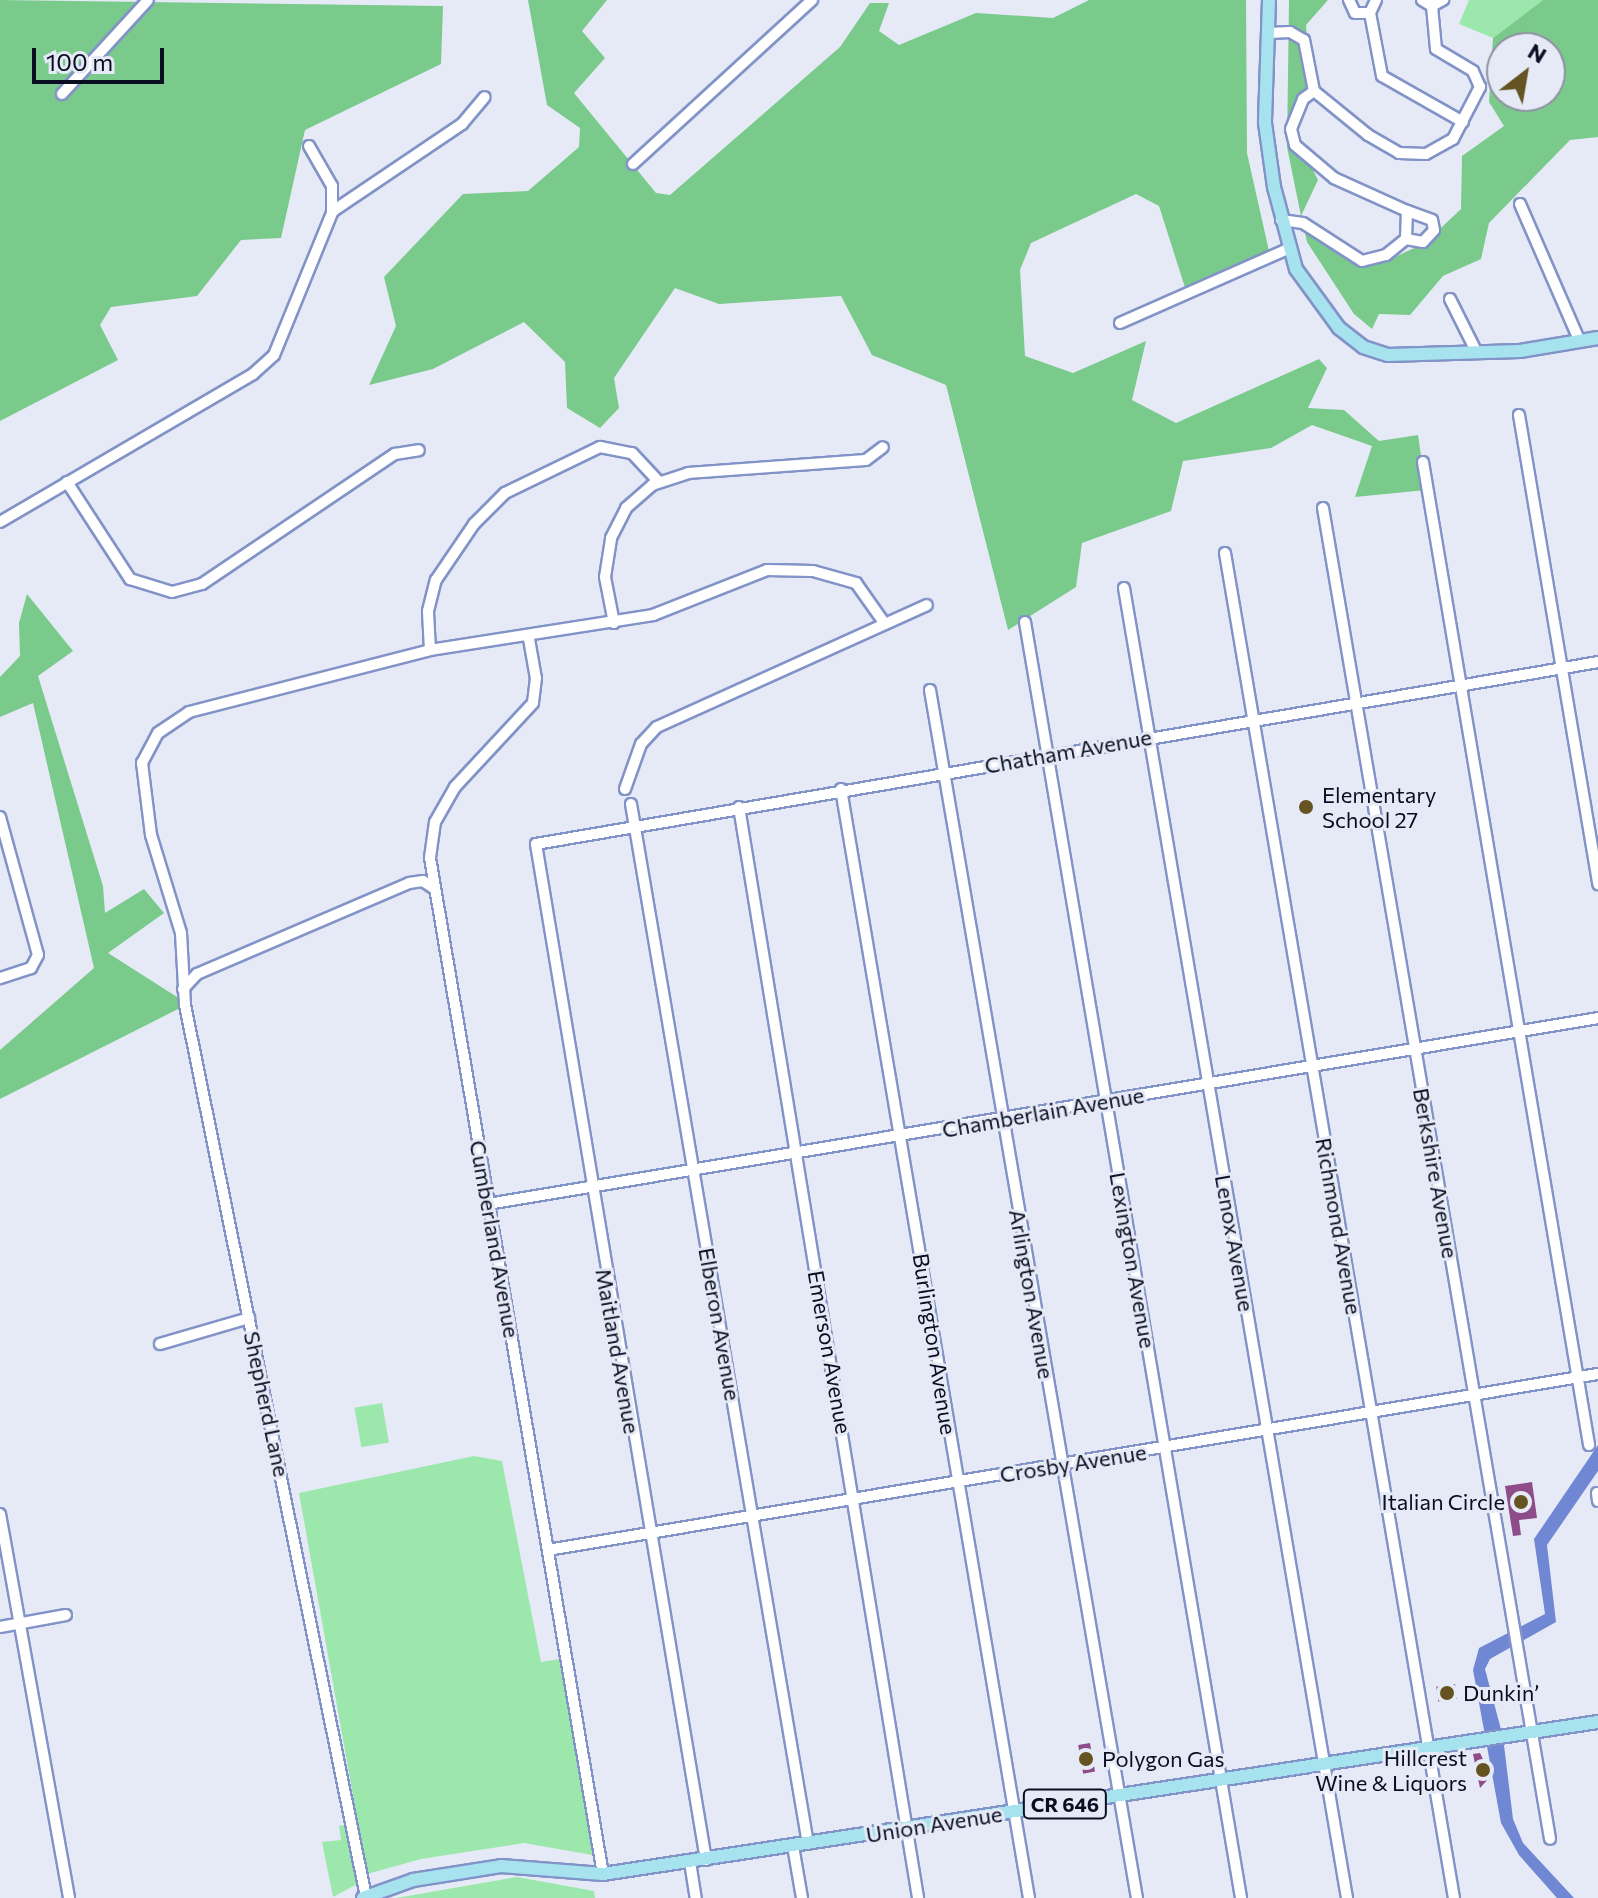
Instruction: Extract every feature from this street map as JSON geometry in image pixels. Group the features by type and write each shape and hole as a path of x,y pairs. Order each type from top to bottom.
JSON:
{"main road":[{"path":"1269,0 1265,138 1288,249 1326,312 1363,347 1388,355 1477,353 1598,338"},
{"name":"Union Avenue","path":"603,1874 1598,1722"},
{"name":"CR 646","path":"364,1898 413,1880 522,1863 603,1874"}],"street":[{"path":"62,94 148,0"},
{"path":"633,164 812,0"},
{"path":"1349,0 1355,13 1370,13"},
{"path":"1376,0 1370,13 1382,76 1463,122"},
{"path":"1269,33 1290,32 1304,40 1314,91 1399,153 1439,151 1463,122 1478,77 1436,49 1427,3 1443,0"},
{"path":"1281,220 1303,223 1362,261 1386,255 1406,239 1423,242 1434,230 1432,220 1334,178 1301,152 1291,129 1303,99 1314,91"},
{"path":"332,213 350,194 462,124 485,97"},
{"path":"0,522 265,366 294,318 332,213 332,186 309,146"},
{"path":"1520,204 1580,342"},
{"path":"1406,239 1407,211"},
{"path":"1120,323 1288,249"},
{"path":"1450,299 1477,353"},
{"path":"1519,415 1598,884"},
{"path":"430,650 428,611 436,580 474,524 505,493 600,447 632,453 659,482"},
{"path":"614,623 605,577 611,538 626,508 659,482 688,473 866,460 883,447"},
{"path":"67,482 130,579 172,592 202,584 395,454 419,450"},
{"path":"1423,462 1458,686 1589,1445"},
{"name":"Berkshire Avenue","path":"1323,508 1550,1839"},
{"name":"Richmond Avenue","path":"1225,553 1454,1898"},
{"name":"Shepherd Lane","path":"364,1898 183,989 181,933 172,912 142,779 142,763 158,733 189,712 430,650 529,639 667,611 756,573 793,568 856,583 885,624"},
{"name":"Lenox Avenue","path":"1124,588 1347,1898"},
{"path":"625,789 636,752 657,727 927,605"},
{"name":"Lexington Avenue","path":"1025,622 1241,1898"},
{"name":"Cumberland Avenue","path":"529,639 536,678 533,703 441,809 431,845 435,889 603,1874"},
{"name":"Chatham Avenue","path":"538,843 1598,662"},
{"name":"Arlington Avenue","path":"930,690 1137,1898"},
{"name":"Burlington Avenue","path":"841,789 1029,1898"},
{"name":"Elberon Avenue","path":"631,804 808,1844"},
{"name":"Emerson Avenue","path":"739,807 910,1828 918,1898"},
{"path":"0,817 35,937 37,963 0,978"},
{"name":"Maitland Avenue","path":"538,843 534,851 706,1860"},
{"path":"183,989 197,974 409,883 423,881 435,889"},
{"name":"Chamberlain Avenue","path":"488,1204 694,1172 1598,1018"},
{"path":"160,1344 249,1318"},
{"name":"Crosby Avenue","path":"548,1550 1598,1374"},
{"path":"0,1514 69,1898"},
{"path":"0,1627 66,1615"},
{"path":"793,1846 802,1898"},
{"path":"690,1862 696,1898"}],"green space":[{"path":"0,0 443,6 441,64 305,130 281,238 241,240 197,296 111,307 100,325 118,360 0,421"},
{"path":"528,0 607,0 582,31 605,58 574,93 656,193 670,195 840,47 870,3 889,3 879,31 899,45 976,13 1053,18 1089,0 1246,0 1247,153 1271,260 1189,300 1159,206 1136,194 1031,243 1020,270 1025,356 1073,373 1146,341 1132,400 1176,423 1319,359 1327,368 1308,408 1344,410 1379,441 1418,435 1426,490 1355,497 1372,446 1312,425 1271,448 1183,461 1171,511 1082,543 1076,587 1008,630 946,385 872,355 841,296 719,304 675,288 614,378 619,408 600,428 567,408 565,362 524,322 433,369 369,385 396,326 384,277 463,194 528,191 579,147 580,128 547,105"},
{"path":"1289,0 1328,0 1306,25 1311,84 1295,134 1318,180 1301,216 1287,147"},
{"path":"1469,0 1543,0 1501,32 1486,32 1486,35 1459,24"},
{"path":"1543,0 1598,0 1598,137 1570,140 1489,223 1481,259 1443,276 1410,315 1379,314 1372,329 1354,314 1307,242 1303,224 1356,258 1397,256 1425,243 1461,209 1462,156 1504,126 1495,112 1566,112 1566,32 1501,32"},
{"path":"27,594 73,651 38,676 103,886 105,913 144,889 164,913 108,953 188,1004 0,1099 0,1050 94,968 33,703 0,717 0,677 20,656 19,623"},
{"path":"382,1403 389,1442 361,1447 354,1408"},
{"path":"474,1456 502,1461 541,1662 566,1658 598,1856 524,1843 421,1859 367,1874 299,1493"},
{"path":"349,1824 359,1883 333,1897 322,1842 341,1840 339,1826"},
{"path":"517,1877 594,1891 595,1898 396,1898"}],"water":[{"path":"1598,1445 1598,1471 1547,1545 1556,1622 1490,1659 1485,1669 1503,1737 1513,1819 1523,1843 1574,1898 1557,1898 1519,1855 1501,1823 1473,1670 1479,1648 1545,1614 1534,1539"}],"building":[{"name":"Italian Circle","path":"1532,1482 1537,1518 1519,1520 1521,1535 1513,1536 1505,1486"},
{"name":"Dunkin’","path":"1455,1684 1457,1699 1438,1701 1436,1687"},
{"name":"Polygon Gas","path":"1090,1743 1095,1772 1083,1774 1078,1745"},
{"name":"Hillcrest Wine & Liquors","path":"1480,1753 1491,1776 1480,1788 1473,1754"}],"place":[{"name":"Elementary School 27","path":"1306,807"},
{"name":"Italian Circle","path":"1521,1502"},
{"name":"Dunkin’","path":"1447,1693"},
{"name":"Polygon Gas","path":"1086,1759"},
{"name":"Hillcrest Wine & Liquors","path":"1483,1770"}]}
